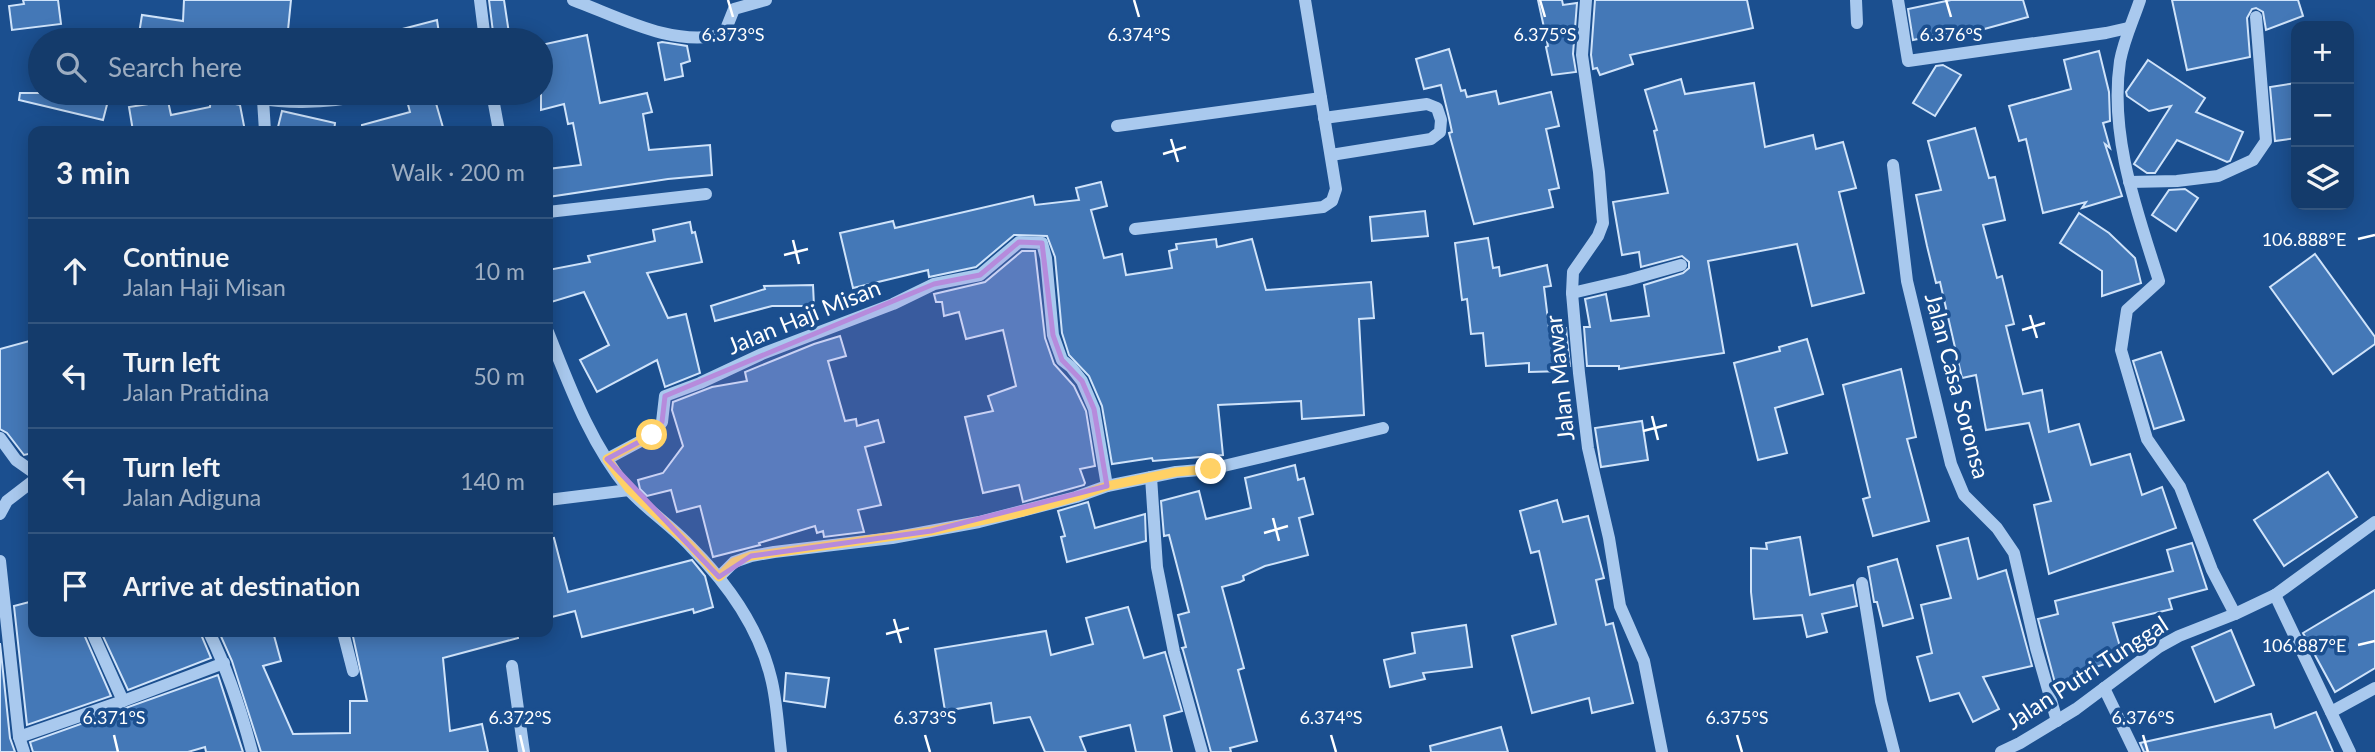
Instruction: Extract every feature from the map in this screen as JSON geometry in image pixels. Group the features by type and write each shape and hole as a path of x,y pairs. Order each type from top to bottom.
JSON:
{"street":[{"path":"480,0 484,28"},
{"path":"573,0 660,33 710,38 724,34 734,9 766,0"},
{"path":"1135,229 1323,207 1332,201 1336,189 1305,0"},
{"name":"Jalan Mawar","path":"1586,0 1583,65 1599,172 1603,223 1598,236 1573,272 1572,293 1588,448 1609,538 1620,606 1644,661 1662,752"},
{"path":"1856,0 1857,23"},
{"path":"1898,0 1908,61 2129,28"},
{"path":"2140,0 2120,62 2123,156 2159,281 2127,310 2121,350 2147,439 2180,487 2212,570 2235,614"},
{"path":"2129,182 2177,181 2218,176 2253,160 2266,141 2256,17"},
{"path":"1117,126 1321,98"},
{"path":"1324,118 1427,104 1437,108 1441,120 1440,132 1431,139 1331,155"},
{"path":"263,105 265,126"},
{"path":"494,105 498,126"},
{"name":"Jalan Casa Soronsa","path":"1893,165 1909,289 1951,464 1964,495 1997,528 2014,553 2036,648 2057,721"},
{"path":"553,211 706,194"},
{"name":"Jalan Haji Misan","path":"607,459 652,435 662,422 665,396 815,333 893,304 934,284 980,275 1019,242 1042,243 1046,258 1053,334 1062,360 1082,382 1094,409 1107,486"},
{"path":"1572,293 1681,265"},
{"path":"553,344 585,422 607,459 629,489 691,546 719,577 741,608 768,669 781,752"},
{"path":"719,577 734,562 751,556 943,529 1023,512 1107,486 1223,466 1383,428"},
{"path":"0,438 16,460 28,468"},
{"path":"1152,477 1157,566 1174,652 1202,752"},
{"path":"0,514 7,501 28,485"},
{"path":"553,499 629,489"},
{"name":"Jalan Putri Tunggal","path":"2001,752 2057,721 2159,647 2275,595 2375,522"},
{"path":"0,561 19,737 24,752"},
{"path":"1862,583 1881,701 1894,752"},
{"path":"2275,595 2350,752"},
{"path":"94,637 123,701"},
{"path":"211,637 224,663 252,752"},
{"path":"344,637 353,671"},
{"path":"19,737 224,663"},
{"path":"512,666 524,752"},
{"path":"2104,688 2135,752"},
{"path":"2331,712 2375,688"}],"highlighted area":[{"path":"1019,242 1042,243 1053,335 1062,360 1082,381 1094,409 1107,486 931,531 751,556 719,577 607,459 652,435 662,422 665,396 934,284 980,275"}],"building":[{"path":"23,0 58,0 61,24 12,30 9,6 24,4"},
{"path":"184,0 291,0 288,28 140,28 142,15 183,21"},
{"path":"489,0 504,0 508,28 492,28"},
{"path":"1538,0 1562,0 1563,5 1577,3 1573,54 1576,72 1552,75"},
{"path":"1595,0 1747,0 1753,28 1630,55 1633,64 1600,75 1597,68 1593,69 1591,55"},
{"path":"1951,0 2023,0 2028,17 1977,31 1976,27 1913,40 1908,9"},
{"path":"2172,0 2298,0 2303,16 2266,30 2263,12 2252,9 2247,18 2250,57 2187,70"},
{"path":"437,20 438,28 406,28"},
{"path":"587,35 600,103 647,93 652,112 643,114 649,150 710,145 712,175 553,196 553,168 581,165 573,123 568,124 564,104 541,110 541,105 553,105 553,42"},
{"path":"658,43 687,46 690,61 681,64 683,76 665,80"},
{"path":"1449,49 1461,91 1465,90 1467,97 1496,91 1499,104 1551,92 1559,126 1546,129 1559,188 1549,190 1553,207 1474,224 1449,133 1452,132 1441,85 1424,89 1416,59"},
{"path":"2099,51 2109,92 2110,121 2103,123 2110,148 2105,144 2122,196 2082,208 2086,202 2043,213 2026,139 2019,141 2009,106 2071,89 2064,60"},
{"path":"2148,60 2205,98 2196,112 2243,132 2230,161 2177,140 2155,173 2147,173 2134,164 2171,106 2149,111 2127,96 2126,92"},
{"path":"1943,65 1961,75 1935,116 1913,103 1936,66"},
{"path":"1681,79 1685,94 1754,83 1765,147 1813,135 1816,149 1843,142 1856,188 1839,192 1864,293 1812,306 1797,244 1708,261 1724,353 1619,369 1619,366 1587,366 1584,327 1590,327 1585,299 1606,294 1611,321 1649,316 1644,285 1683,273 1689,268 1689,262 1682,256 1641,267 1639,252 1622,255 1613,202 1668,193 1654,131 1657,130 1645,90"},
{"path":"2291,84 2291,139 2275,141 2270,87"},
{"path":"20,93 28,93 28,102 19,100"},
{"path":"40,105 107,105 103,120"},
{"path":"169,105 171,115 210,107 240,105 244,126 132,126 129,107"},
{"path":"408,105 436,105 443,126 362,126 362,125 410,112"},
{"path":"282,111 335,123 335,126 278,126"},
{"path":"1975,128 1989,178 1995,177 2005,220 1983,225 1997,278 2002,276 2014,324 2006,326 2023,394 2042,390 2049,432 2079,424 2091,465 2130,454 2142,495 2162,487 2176,528 2049,574 2034,505 2051,501 2029,423 1986,430 1976,375 1962,378 1916,195 1941,190 1928,141"},
{"path":"1101,182 1107,206 1091,210 1104,258 1122,254 1126,275 1172,268 1169,251 1177,249 1176,244 1216,239 1217,247 1252,239 1266,290 1371,282 1374,318 1359,319 1364,415 1302,419 1301,401 1218,405 1223,455 1153,461 1152,458 1112,464 1102,406 1089,376 1069,355 1062,333 1055,257 1047,236 1014,235 976,267 929,277 928,270 853,288 840,233 893,221 895,228 1033,196 1035,205 1079,200 1076,188"},
{"path":"2185,189 2198,198 2176,231 2152,215 2169,190"},
{"path":"1425,211 1428,236 1372,241 1370,217"},
{"path":"2079,213 2109,233 2135,258 2141,283 2102,296 2102,271 2060,243"},
{"path":"690,222 692,233 695,232 702,262 647,273 668,318 686,314 700,373 665,387 657,360 597,392 580,360 609,345 584,292 553,301 553,269 590,262 588,256 655,241 653,230"},
{"path":"1488,238 1493,268 1499,267 1500,276 1547,265 1551,286 1544,287 1549,328 1566,328 1570,366 1565,366 1565,371 1529,372 1529,363 1486,366 1483,333 1471,334 1467,299 1462,300 1455,243"},
{"path":"1022,251 1035,251 1045,338 1054,364 1074,386 1086,411 1095,466 1080,469 1084,485 1023,502 1019,485 983,493 965,417 993,411 988,396 1016,386 1003,330 966,339 959,312 944,316 942,302 936,302 934,294 985,282"},
{"path":"2315,254 2375,337 2375,344 2333,374 2270,287"},
{"path":"813,285 814,306 772,306 715,321 711,306 765,289 764,286"},
{"path":"840,336 846,356 828,361 845,421 856,419 857,426 878,420 884,442 865,447 881,505 858,510 864,532 824,537 823,531 817,533 815,526 759,543 760,545 713,557 700,506 677,512 671,490 647,496 640,489 638,480 663,473 683,446 672,410 673,402 712,387 747,381 745,372"},
{"path":"1807,339 1823,394 1775,408 1787,453 1758,460 1734,363 1780,351 1779,347"},
{"path":"28,341 28,454 24,455 7,433 0,429 0,349"},
{"path":"2161,352 2184,420 2154,429 2133,361"},
{"path":"1901,369 1916,437 1907,439 1929,521 1873,536 1863,499 1870,497 1843,385"},
{"path":"1642,421 1648,460 1601,467 1595,428"},
{"path":"1295,465 1298,480 1304,478 1313,514 1299,518 1308,555 1265,566 1243,576 1244,580 1240,582 1222,587 1244,668 1238,670 1257,741 1230,748 1231,752 1211,752 1182,648 1186,647 1178,615 1189,612 1169,535 1164,536 1161,501 1199,491 1206,519 1251,508 1245,478"},
{"path":"2328,472 2357,517 2284,566 2254,520"},
{"path":"1557,500 1563,522 1588,516 1604,578 1596,580 1606,625 1613,623 1633,703 1592,713 1589,698 1532,713 1512,636 1556,624 1539,551 1531,553 1520,511"},
{"path":"1088,502 1095,528 1145,514 1146,541 1067,562 1061,537 1065,536 1058,511"},
{"path":"1800,537 1810,595 1853,585 1857,606 1822,614 1827,632 1807,637 1802,615 1754,619 1751,592 1751,548 1767,549 1766,543"},
{"path":"553,538 568,592 692,560 705,576 713,607 694,613 693,609 582,637 575,611 553,617"},
{"path":"1968,538 1978,579 2006,570 2032,666 1983,677 1999,709 1973,722 1959,693 1930,701 1917,657 1932,653 1921,605 1951,598 1937,546"},
{"path":"2192,543 2207,589 2169,599 2172,609 2113,623 2121,650 2105,655 2108,663 2090,669 2091,673 2055,683 2038,619 2058,614 2055,601 2173,571 2167,550"},
{"path":"1897,559 1913,618 1883,626 1877,602 1874,602 1868,567"},
{"path":"2375,590 2375,668 2335,692 2303,633"},
{"path":"28,602 28,637 85,637 111,696 27,725 14,606"},
{"path":"1128,607 1144,658 1165,652 1182,711 1164,716 1172,752 1136,752 1130,725 1080,737 1086,752 1045,752 1030,717 994,723 991,703 945,711 935,649 1046,631 1051,655 1093,644 1086,618"},
{"path":"1466,625 1472,667 1423,673 1425,679 1390,687 1384,660 1415,653 1412,633"},
{"path":"2231,630 2254,685 2215,702 2192,647"},
{"path":"103,637 202,637 211,658 128,690"},
{"path":"221,637 274,637 281,661 263,666 293,734 350,733 350,701 367,701 353,637 518,638 443,658 450,731 482,724 488,752 261,752 232,661"},
{"path":"0,643 10,738 15,752 0,752"},
{"path":"786,673 829,678 825,707 784,701"},
{"path":"218,675 243,752 206,752 205,747 188,752 33,752 30,742"},
{"path":"2316,712 2333,752 2144,752 2140,743 2271,714 2275,728"},
{"path":"1501,727 1508,752 1431,752 1430,746"}],"route":[{"path":"652,435 607,459 629,489 691,546 719,577 734,562 751,556 931,531 1023,512 1107,486 1176,472 1211,469"}]}
